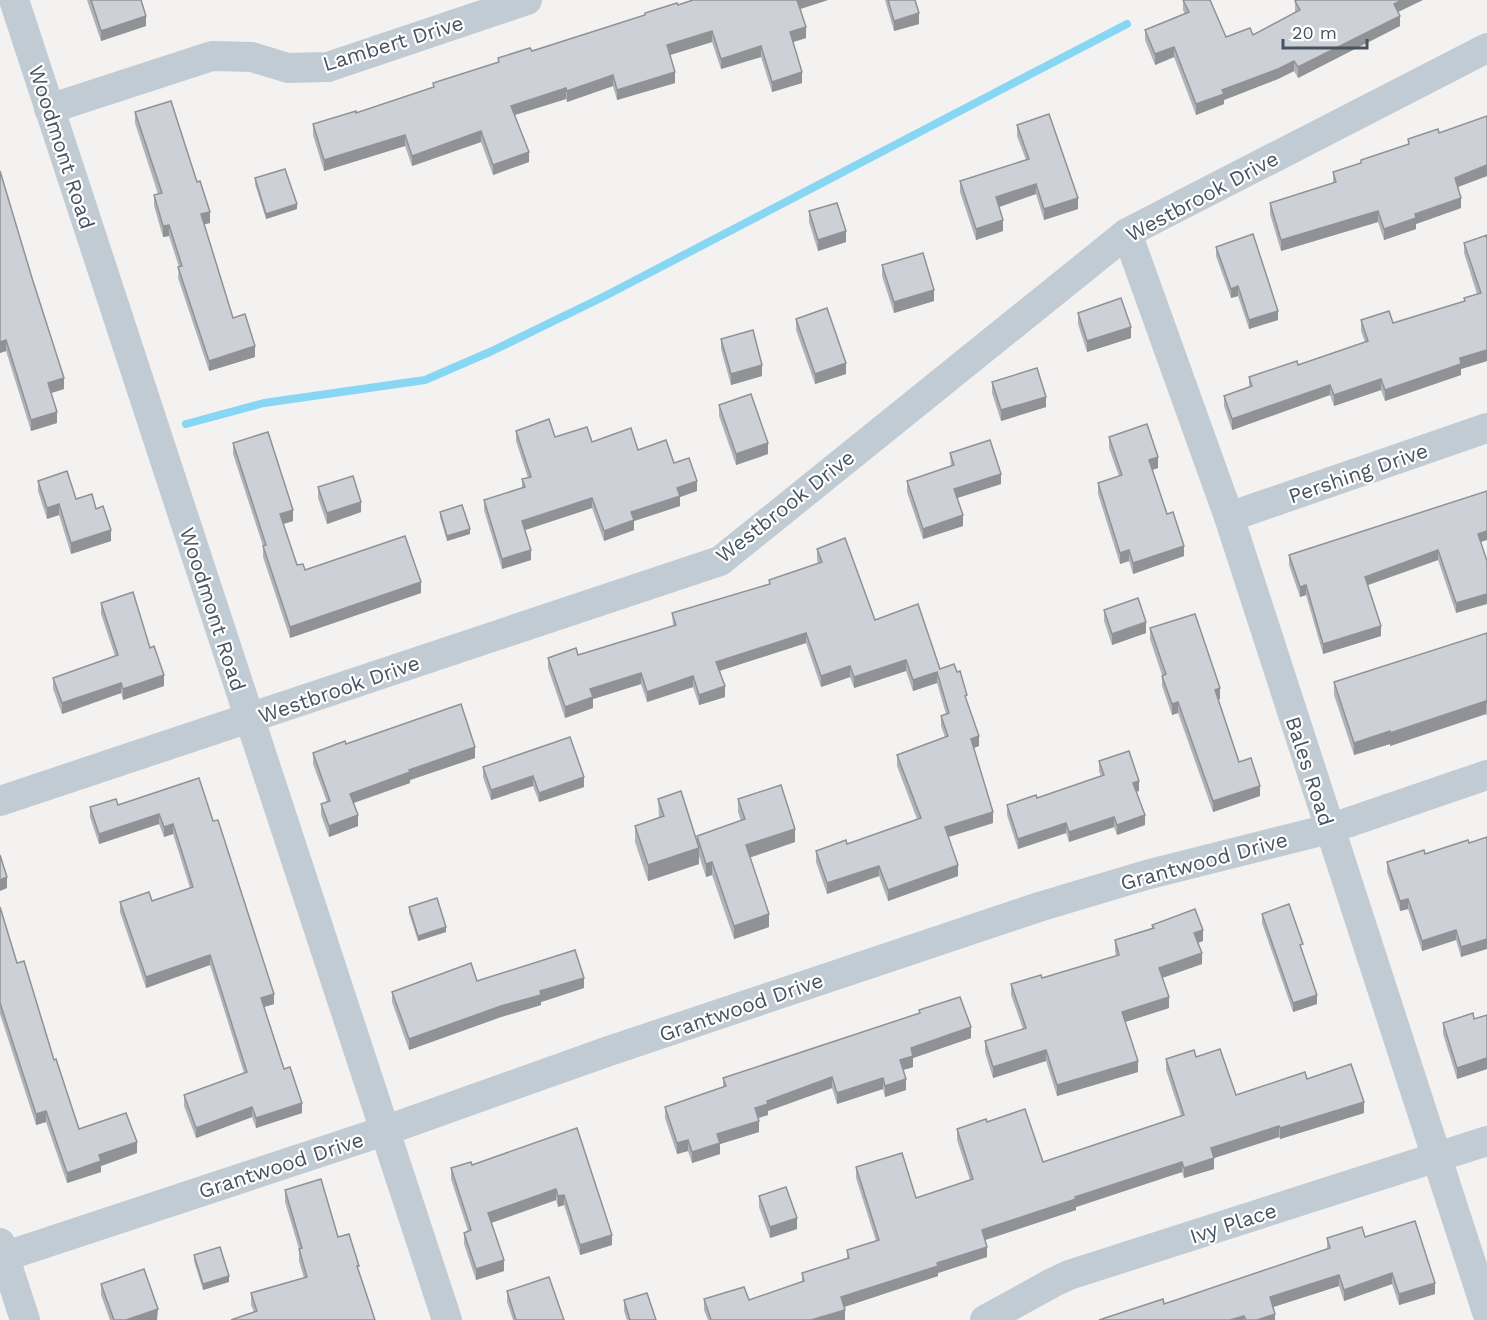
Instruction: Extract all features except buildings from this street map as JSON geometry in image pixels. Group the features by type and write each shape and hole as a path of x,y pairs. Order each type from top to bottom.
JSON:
{"street":[{"name":"Woodmont Road","path":"14,0 447,1320"},
{"name":"Lambert Drive","path":"49,109 212,56 252,57 288,68 328,67 527,0"},
{"name":"Westbrook Drive","path":"0,801 720,561 1127,233 1487,48"},
{"name":"Bales Road","path":"1127,233 1229,517 1487,1312"},
{"name":"Pershing Drive","path":"1229,517 1487,428"},
{"name":"Grantwood Drive","path":"1,1252 384,1131 609,1051 1039,907 1146,875 1329,829 1487,775"},
{"name":"Ivy Place","path":"985,1320 1069,1275 1487,1141"},
{"path":"1,1252 25,1320"}],"waterway":[{"path":"186,424 264,403 425,380 492,351 605,296 1127,24"}]}
